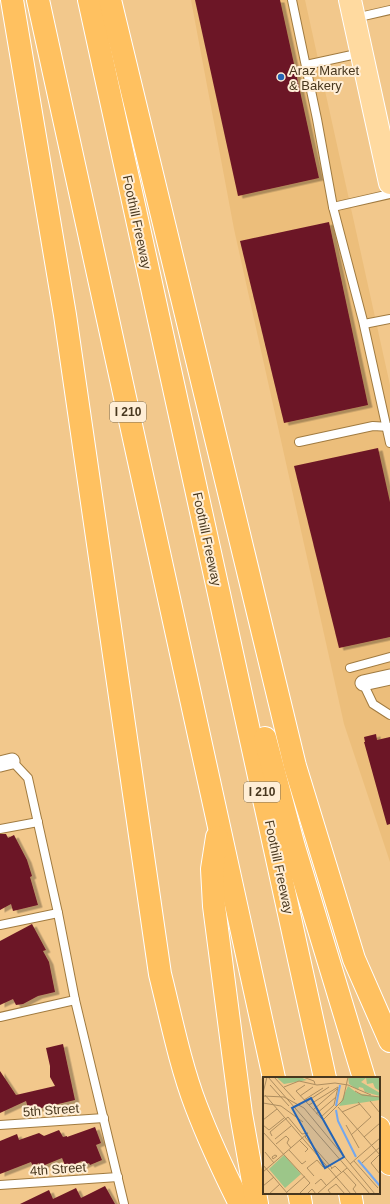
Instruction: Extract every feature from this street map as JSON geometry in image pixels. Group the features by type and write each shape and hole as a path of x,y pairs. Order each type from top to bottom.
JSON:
{"highway":[{"path":"12,0 65,315 160,974 176,1042 196,1105 219,1161 240,1204"},
{"name":"I 210","path":"38,0 274,1077"},
{"name":"Foothill Freeway","path":"89,0 325,1077"},
{"path":"110,0 295,766 354,959 390,1041"},
{"path":"200,506 294,847 364,1077"},
{"path":"219,824 212,869 214,906 242,1114 257,1204"},
{"path":"380,1131 390,1164"},
{"path":"299,1194 301,1204"},
{"path":"350,1194 352,1204"}],"main road":[{"path":"352,9 390,183"}],"street":[{"path":"363,683 390,677"}],"lane":[{"path":"292,0 333,207 364,324 388,428 390,443"},
{"path":"352,9 390,10"},
{"path":"306,66 362,53"},
{"path":"333,207 390,194"},
{"path":"364,324 390,318"},
{"path":"299,442 373,426 388,428"},
{"path":"350,668 390,657"},
{"path":"363,683 373,704 390,715"},
{"path":"6,762 28,778 58,913 75,1000 124,1204"},
{"path":"0,829 38,822"},
{"path":"0,925 58,913"},
{"path":"0,1017 75,1000"},
{"name":"5th Street","path":"0,1125 104,1118"},
{"name":"4th Street","path":"0,1185 118,1177"}],"shaded area":[{"path":"191,0 305,0 390,385 390,862 344,724 234,229"}],"building":[{"path":"195,0 280,0 319,178 238,196"},
{"path":"329,222 368,405 284,423 240,241"},
{"path":"378,448 390,502 390,637 339,648 294,466"},
{"path":"376,734 377,740 390,737 390,824 387,825 364,742 364,737"},
{"path":"0,834 6,834 8,838 14,835 27,860 38,905 13,911 11,904 0,910"},
{"path":"32,924 46,950 43,951 49,962 55,992 38,996 23,1004 16,1005 13,999 0,1005 0,941"},
{"path":"63,1044 75,1100 29,1111 26,1101 0,1113 0,1071 16,1095 55,1086 50,1077 50,1066 46,1048"},
{"path":"95,1127 101,1143 96,1145 102,1160 83,1166 82,1161 66,1168 62,1158 40,1167 39,1163 33,1166 31,1162 0,1174 0,1141 17,1134 19,1140 39,1133 44,1136 59,1130 63,1137 67,1137"},
{"path":"105,1186 115,1204 20,1204 49,1190 53,1199 76,1188 81,1198"}],"place":[{"name":"Araz Market & Bakery","path":"281,77"}]}
